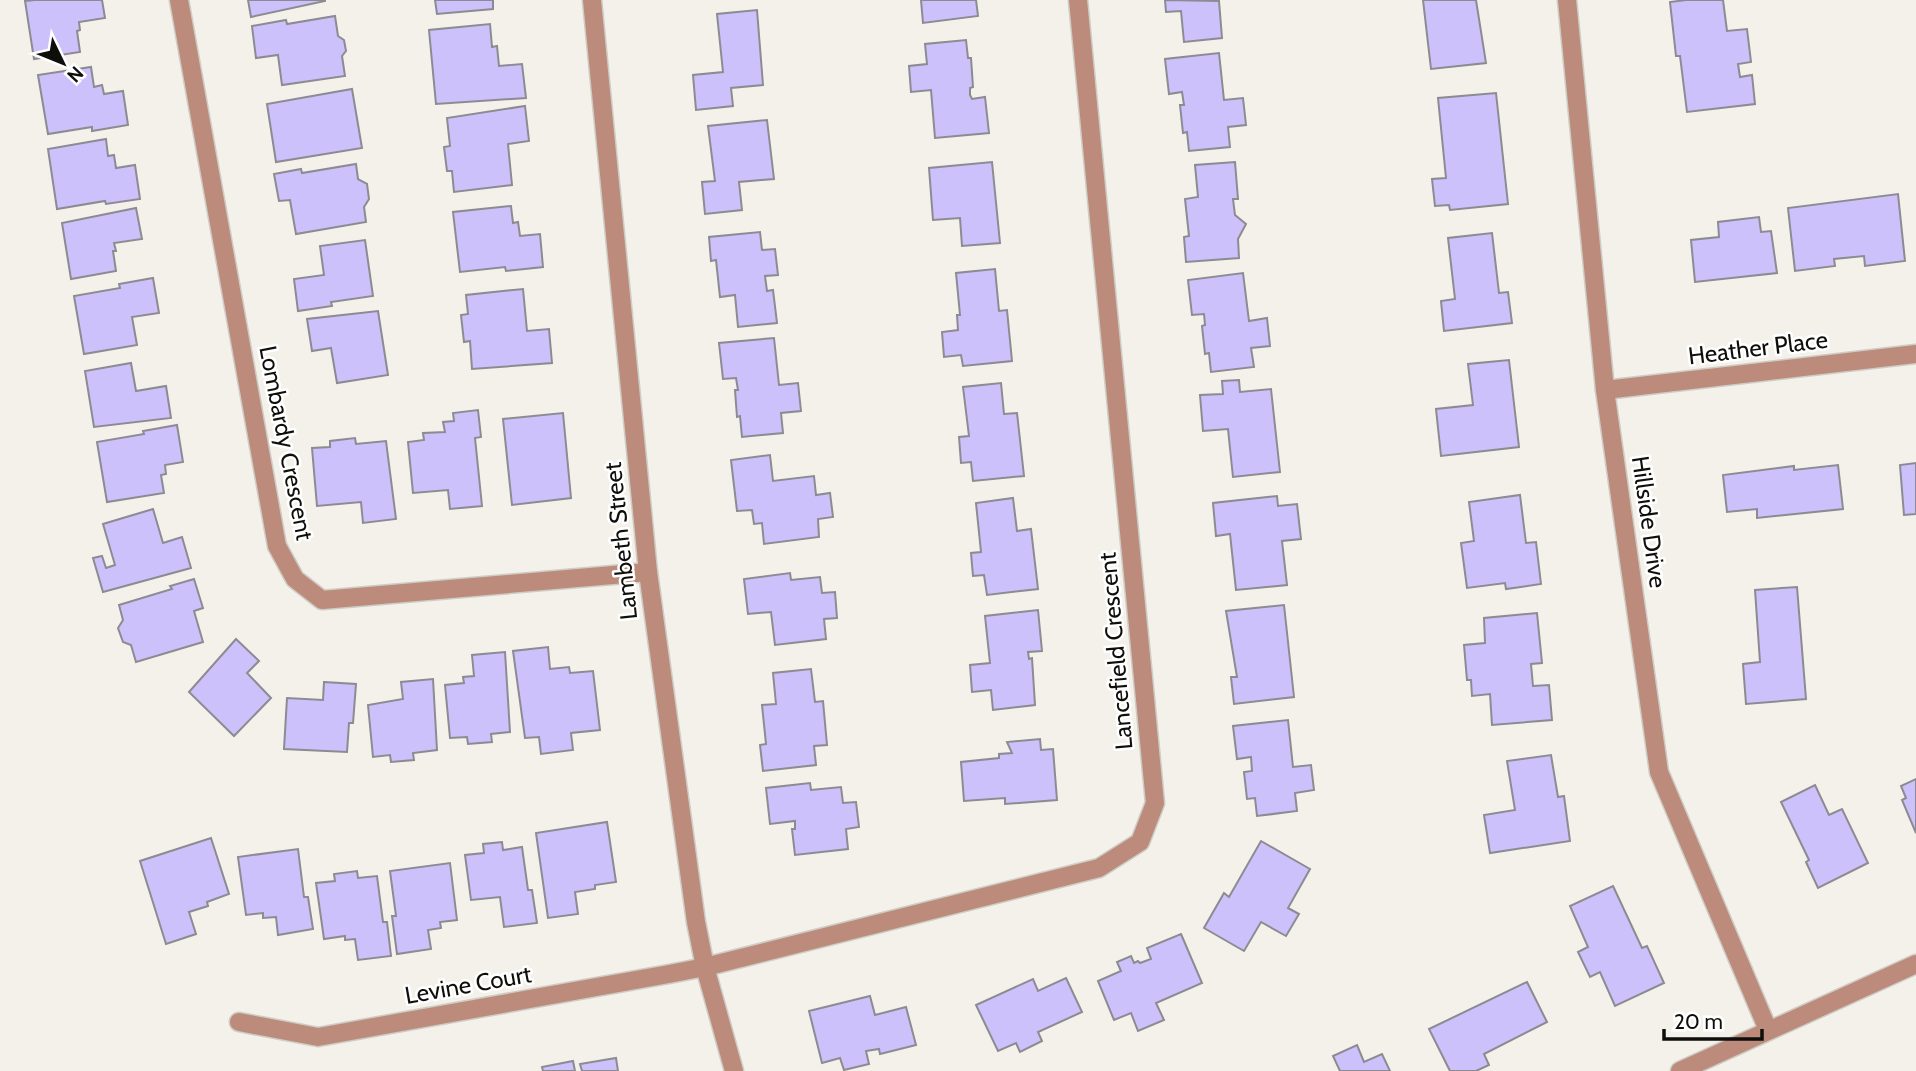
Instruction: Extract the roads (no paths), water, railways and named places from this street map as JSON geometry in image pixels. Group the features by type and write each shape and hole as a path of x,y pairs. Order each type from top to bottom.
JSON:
{"street":[{"name":"Lombardy Crescent","path":"179,0 277,546 295,579 322,600 648,572"},
{"name":"Lambeth Street","path":"592,0 648,572 696,922 705,967 734,1071"},
{"name":"Lancefield Crescent","path":"705,967 1099,868 1140,842 1155,803 1078,0"},
{"name":"Hillside Drive","path":"1567,0 1605,390 1659,772 1768,1030"},
{"name":"Heather Place","path":"1605,390 1916,354"},
{"path":"1680,1071 1916,964"},
{"name":"Levine Court","path":"239,1022 318,1037 705,967"}]}
